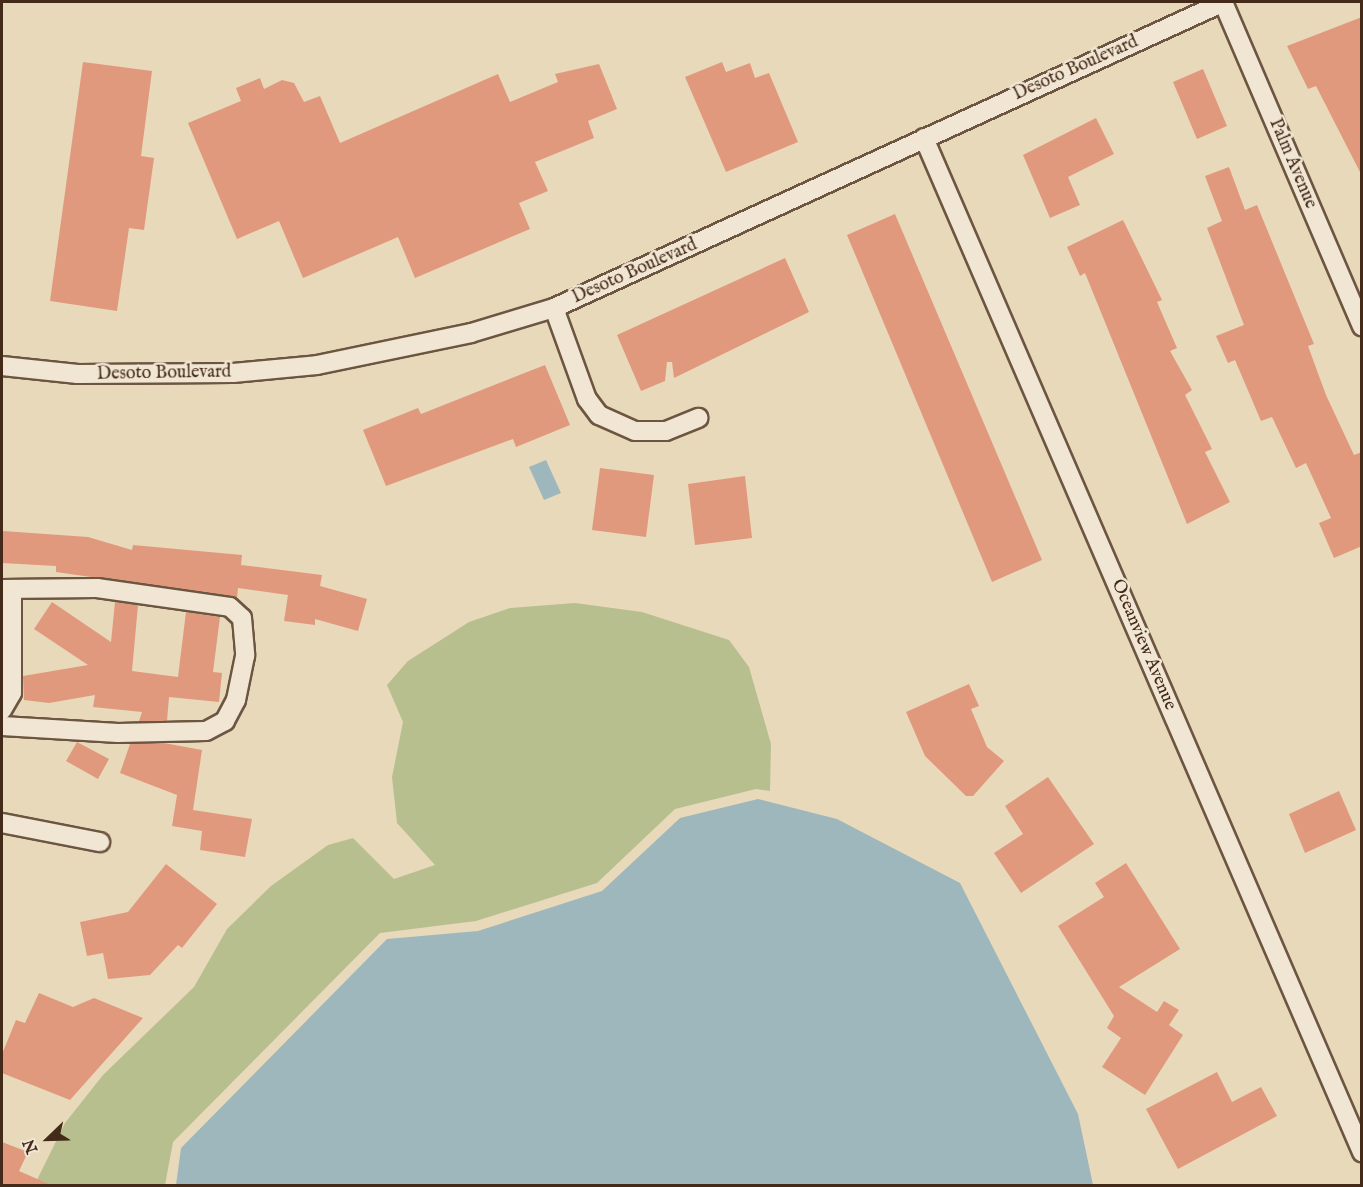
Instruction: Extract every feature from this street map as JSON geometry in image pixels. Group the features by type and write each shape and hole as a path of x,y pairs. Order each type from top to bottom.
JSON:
{"street":[{"name":"Desoto Boulevard","path":"2,366 149,376 269,370 390,352 554,308 1224,2"},
{"name":"Palm Avenue","path":"1224,2 1362,326"},
{"name":"Oceanview Avenue","path":"924,138 1362,1152"},
{"path":"554,308 587,399 599,415 635,431 666,431 699,418"},
{"path":"2,710 12,693 7,590 98,588 230,607 242,618 245,656 236,700 225,721 206,731 118,733 2,726"},
{"path":"2,823 100,842"}],"green space":[{"path":"575,603 642,612 729,640 749,667 771,744 770,791 756,789 675,809 597,883 476,921 380,933 173,1142 165,1185 34,1186 65,1123 103,1075 194,987 227,929 271,886 328,845 353,838 394,879 435,865 397,823 392,777 403,722 387,685 408,661 469,622 510,608"}],"water":[{"path":"546,460 561,493 544,500 529,467"},
{"path":"758,799 837,819 960,883 1078,1114 1093,1185 176,1185 181,1148 387,939 478,931 602,891 680,818"}],"building":[{"path":"1362,17 1362,176 1316,86 1308,89 1287,46"},
{"path":"83,62 152,71 141,156 154,158 144,230 129,228 117,311 50,301"},
{"path":"722,62 726,72 750,63 755,78 769,73 798,142 726,172 685,77"},
{"path":"599,64 617,109 588,121 594,138 535,162 548,191 519,203 530,229 415,278 398,237 303,278 279,221 237,239 188,123 241,101 236,88 260,78 264,89 282,80 294,83 304,102 320,96 340,143 498,74 510,102 558,82 555,74"},
{"path":"1203,69 1227,126 1197,139 1173,82"},
{"path":"1096,118 1114,154 1068,177 1080,205 1050,218 1023,155"},
{"path":"1229,167 1245,210 1257,205 1314,344 1308,346 1326,395 1354,455 1362,452 1362,546 1334,558 1319,523 1331,518 1306,463 1296,468 1272,417 1261,421 1235,360 1228,363 1216,336 1244,325 1207,228 1222,221 1205,176"},
{"path":"895,214 1042,560 992,582 847,235"},
{"path":"1123,220 1162,300 1157,302 1177,348 1170,351 1192,390 1185,395 1212,449 1205,452 1230,502 1187,524 1085,273 1080,276 1067,247"},
{"path":"785,258 809,312 674,378 672,362 667,362 665,381 641,391 617,335"},
{"path":"545,365 570,425 516,447 513,439 386,486 363,430 418,408 421,414"},
{"path":"600,468 654,475 646,537 592,530"},
{"path":"745,476 752,538 695,545 688,484"},
{"path":"3,531 88,537 132,550 133,545 242,555 241,565 322,575 320,586 367,599 358,631 315,619 315,625 284,621 288,595 238,588 237,598 56,572 56,566 2,563"},
{"path":"52,602 111,642 115,602 138,605 132,671 178,677 186,612 220,617 213,672 222,673 219,702 169,697 167,721 139,721 142,712 93,707 95,695 49,703 24,700 23,676 88,665 34,629"},
{"path":"969,684 979,706 971,709 987,747 1004,761 973,796 966,796 925,756 906,712"},
{"path":"77,742 109,759 98,779 66,761"},
{"path":"164,743 202,750 193,810 252,819 245,857 200,850 202,831 172,826 177,795 120,773 130,744"},
{"path":"1048,777 1094,844 1021,893 994,853 1023,834 1005,806"},
{"path":"1339,791 1356,830 1305,853 1289,814"},
{"path":"1126,863 1180,949 1119,987 1157,1012 1164,1001 1179,1010 1169,1025 1183,1035 1145,1095 1102,1067 1121,1038 1107,1028 1114,1016 1058,926 1104,897 1095,883"},
{"path":"166,864 217,904 182,948 178,945 150,975 108,979 103,953 87,956 80,922 128,912"},
{"path":"39,993 73,1007 94,998 143,1018 70,1100 2,1073 2,1054 16,1020 25,1023"},
{"path":"1217,1072 1232,1102 1261,1087 1277,1116 1178,1169 1146,1109"},
{"path":"2,1142 28,1152 19,1171 51,1185 2,1185"}]}
